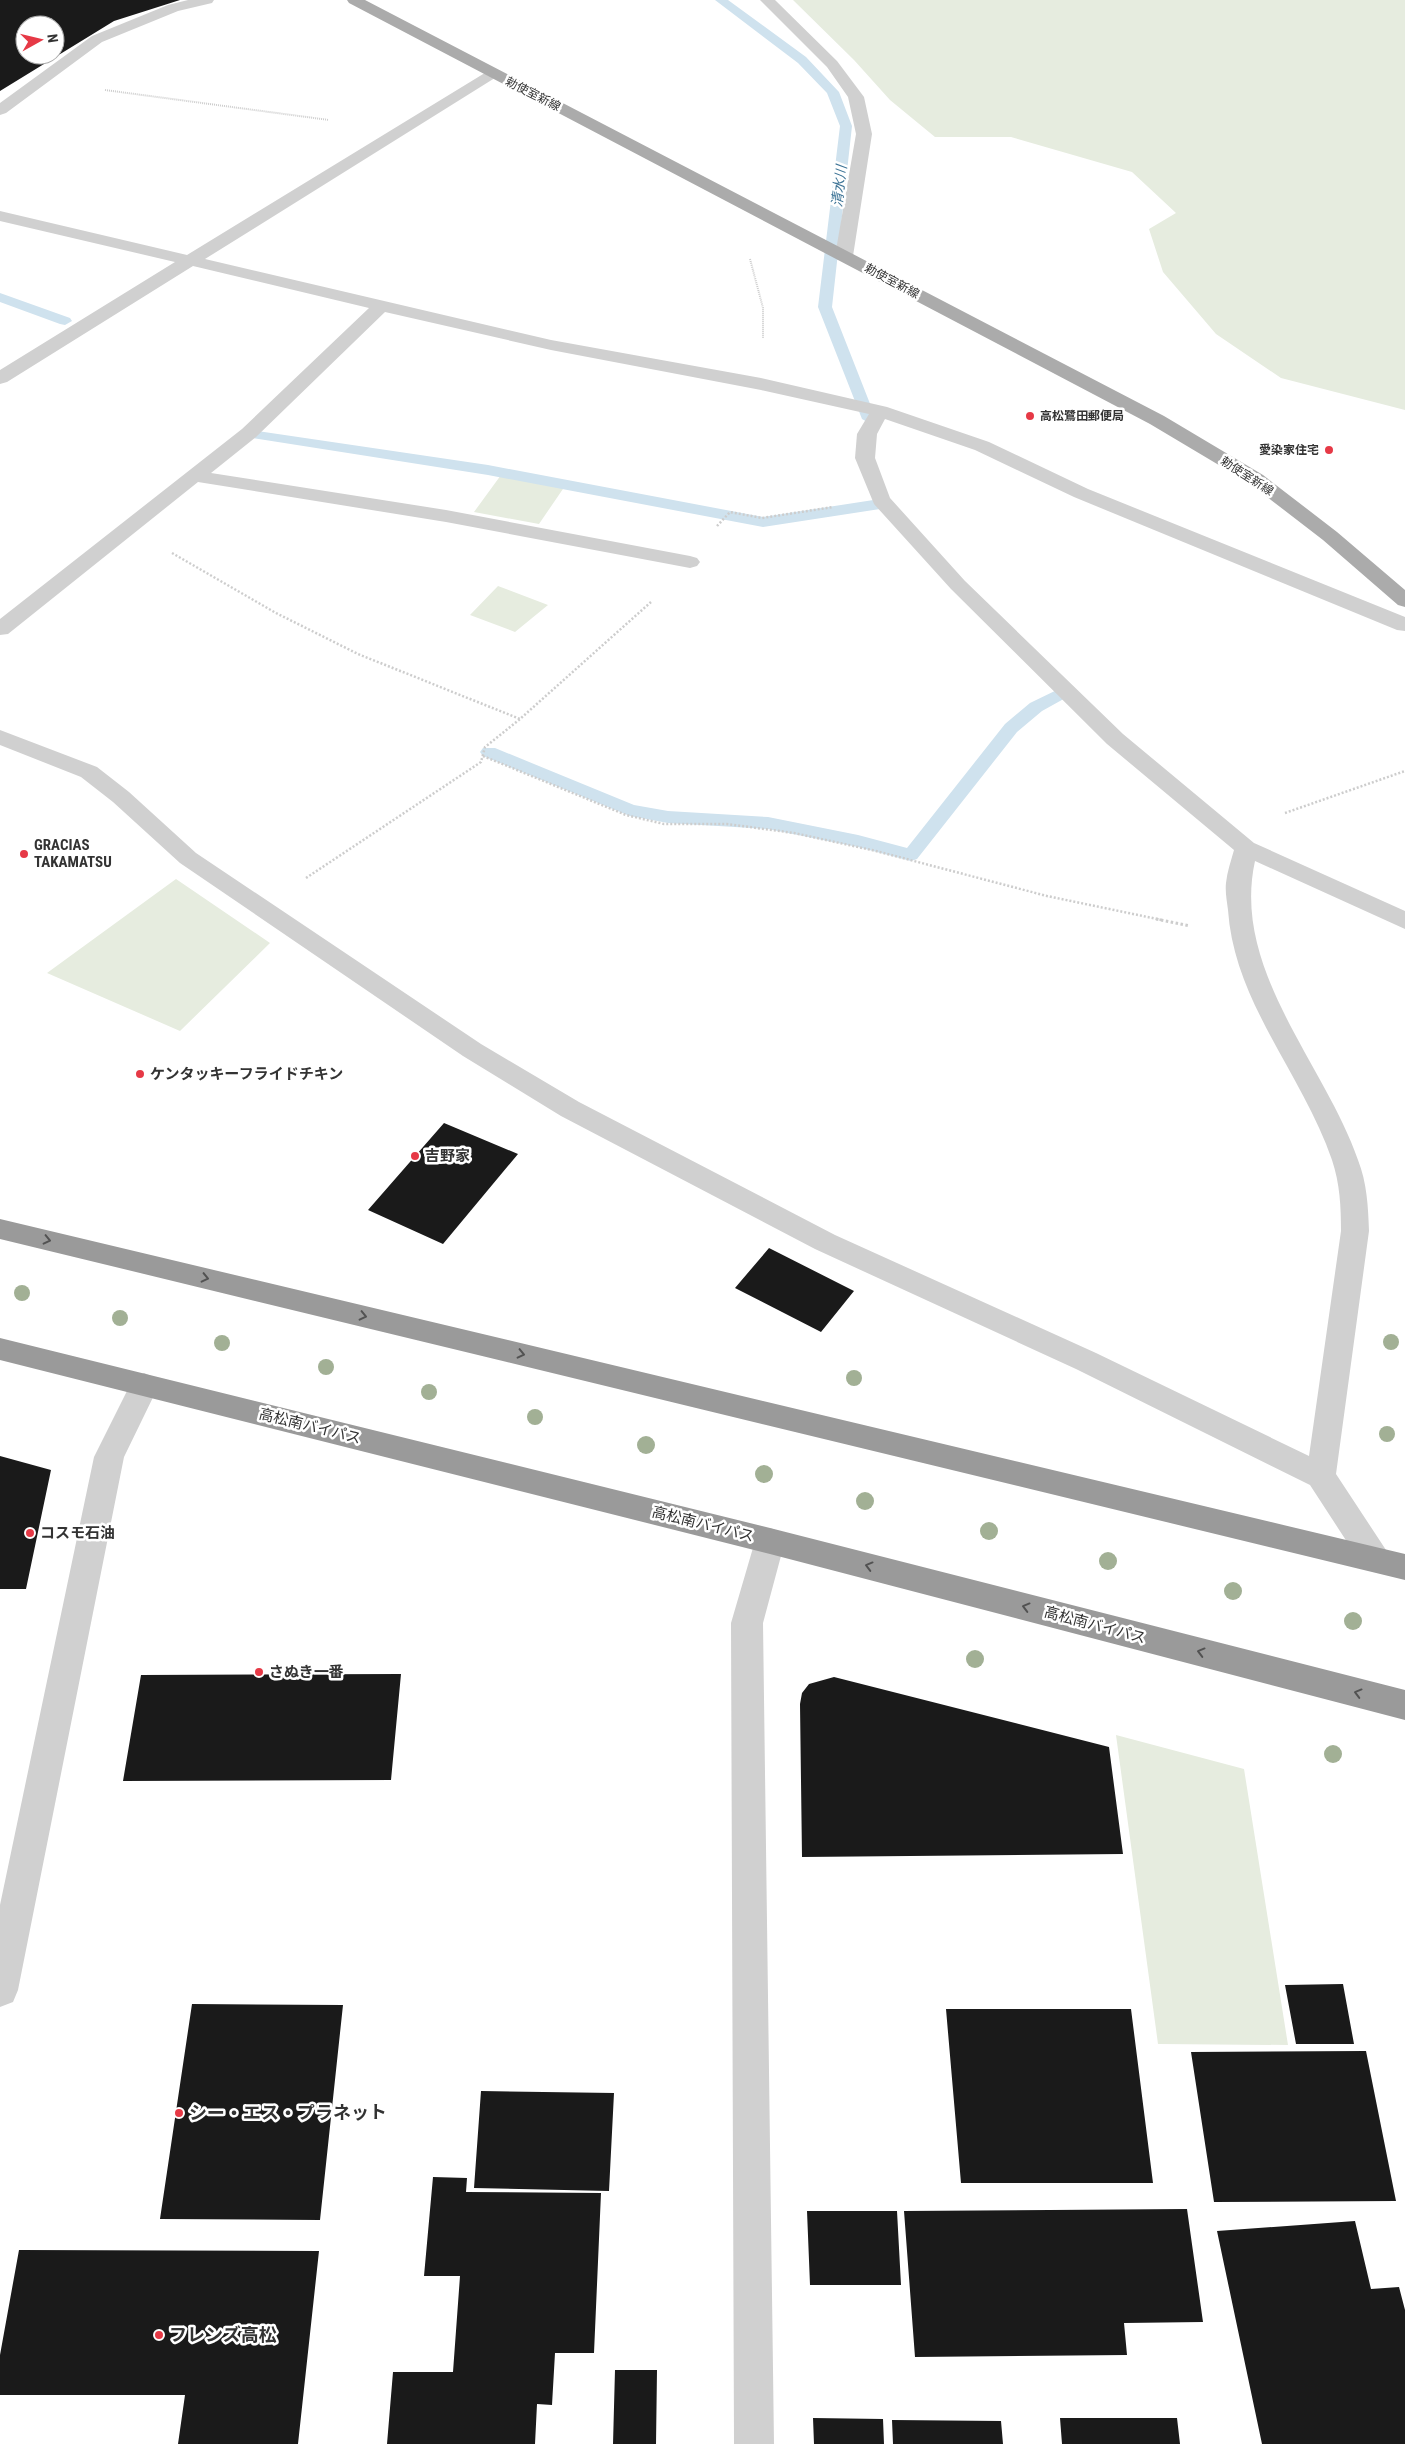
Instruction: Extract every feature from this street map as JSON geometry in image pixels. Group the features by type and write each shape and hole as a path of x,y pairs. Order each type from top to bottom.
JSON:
{"highway":[{"path":"0,1229 1405,1567"},
{"name":"高松南バイパス","path":"0,1349 770,1541 1405,1705"}],"main road":[{"name":"勅使室新線","path":"354,0 1156,420 1256,479 1330,536 1405,601"}],"street":[{"path":"0,110 97,39 173,8 207,0"},
{"path":"767,0 832,64 856,97 864,134 843,255"},
{"path":"0,378 192,261 493,73"},
{"path":"0,216 551,345 761,384 880,412 982,446 1081,493 1405,625"},
{"path":"0,629 249,433 381,306"},
{"path":"880,412 867,434 865,458 881,500 958,586 1115,740 1246,848 1405,921"},
{"path":"195,476 455,518 690,562"},
{"path":"0,737 89,772 121,797 188,858 472,1050 570,1109 825,1242 1086,1361 1321,1476 1375,1559"},
{"path":"1246,848 1238,884 1242,936 1254,975 1295,1059 1324,1112 1345,1160 1354,1194 1355,1231 1321,1476"},
{"path":"0,1990 4,1954 109,1457 144,1385"},
{"path":"754,2444 747,1633 770,1541"}],"path":[{"path":"40,81 402,129"},
{"path":"761,384 764,313 749,255 753,227 773,219"},
{"path":"260,908 481,762 485,747 520,719 628,624 684,571 730,512 762,518 881,500"},
{"path":"129,526 294,623 358,654 520,719"},
{"path":"482,756 626,815 664,824 727,824 794,833 876,851 1083,904 1242,936"},
{"path":"1246,848 1241,828 1405,770"}],"shaded area":[{"path":"793,0 1405,0 1405,410 1281,378 1216,334 1163,272 1149,229 1176,213 1132,172 1011,137 935,137 890,100 854,60"},
{"path":"501,475 565,486 539,524 474,512"},
{"path":"498,586 548,605 515,632 470,615"},
{"path":"176,879 270,943 180,1031 47,973"},
{"path":"1116,1735 1244,1769 1288,2045 1158,2044"}],"building":[{"path":"0,0 180,0 114,21 65,51 65,15 15,15 15,65 42,65 0,91"},
{"path":"444,1123 518,1154 443,1244 368,1210"},
{"path":"769,1248 854,1291 821,1332 735,1288"},
{"path":"0,1456 51,1470 26,1589 0,1589"},
{"path":"401,1674 391,1780 123,1781 141,1675"},
{"path":"834,1677 1109,1747 1123,1854 802,1857 800,1704 802,1693 809,1684"},
{"path":"1343,1984 1354,2044 1296,2044 1285,1985"},
{"path":"192,2004 343,2005 320,2220 160,2219"},
{"path":"946,2009 1131,2009 1153,2183 961,2183"},
{"path":"1366,2051 1396,2201 1214,2202 1191,2052"},
{"path":"481,2091 614,2093 609,2191 474,2188"},
{"path":"433,2177 467,2178 466,2192 601,2193 594,2353 555,2353 552,2405 537,2404 535,2444 387,2444 393,2372 453,2372 460,2276 424,2276"},
{"path":"1187,2209 1203,2322 1124,2323 1127,2355 915,2357 904,2211"},
{"path":"807,2211 897,2211 901,2285 810,2285"},
{"path":"1355,2221 1371,2289 1399,2287 1405,2310 1405,2444 1262,2444 1217,2231"},
{"name":"フレンズ高松","path":"19,2250 319,2251 298,2444 178,2444 185,2395 0,2395 0,2355"},
{"path":"615,2370 657,2370 656,2444 613,2444"},
{"path":"813,2418 883,2419 884,2444 814,2444"},
{"path":"1060,2418 1177,2418 1180,2444 1062,2444"},
{"path":"892,2420 1001,2421 1003,2444 893,2444"}],"waterway":[{"name":"清水川","path":"721,0 802,60 833,92 846,126 825,307 869,419"},
{"path":"0,297 65,321"},
{"path":"251,434 488,470 763,522 880,504"},
{"path":"489,752 630,810 668,817 727,819 768,823 858,841 911,855 1011,728 1036,707 1063,692"}],"place":[{"name":"高松鷺田郵便局","path":"1030,416"},
{"name":"愛染家住宅","path":"1329,450"},
{"name":"GRACIAS TAKAMATSU","path":"24,854"},
{"name":"ケンタッキーフライドチキン","path":"140,1074"},
{"name":"吉野家","path":"415,1156"},
{"name":"コスモ石油","path":"30,1533"},
{"name":"さぬき一番","path":"259,1672"},
{"name":"シー・エス・プラネット","path":"179,2113"},
{"name":"フレンズ高松","path":"159,2335"}]}
